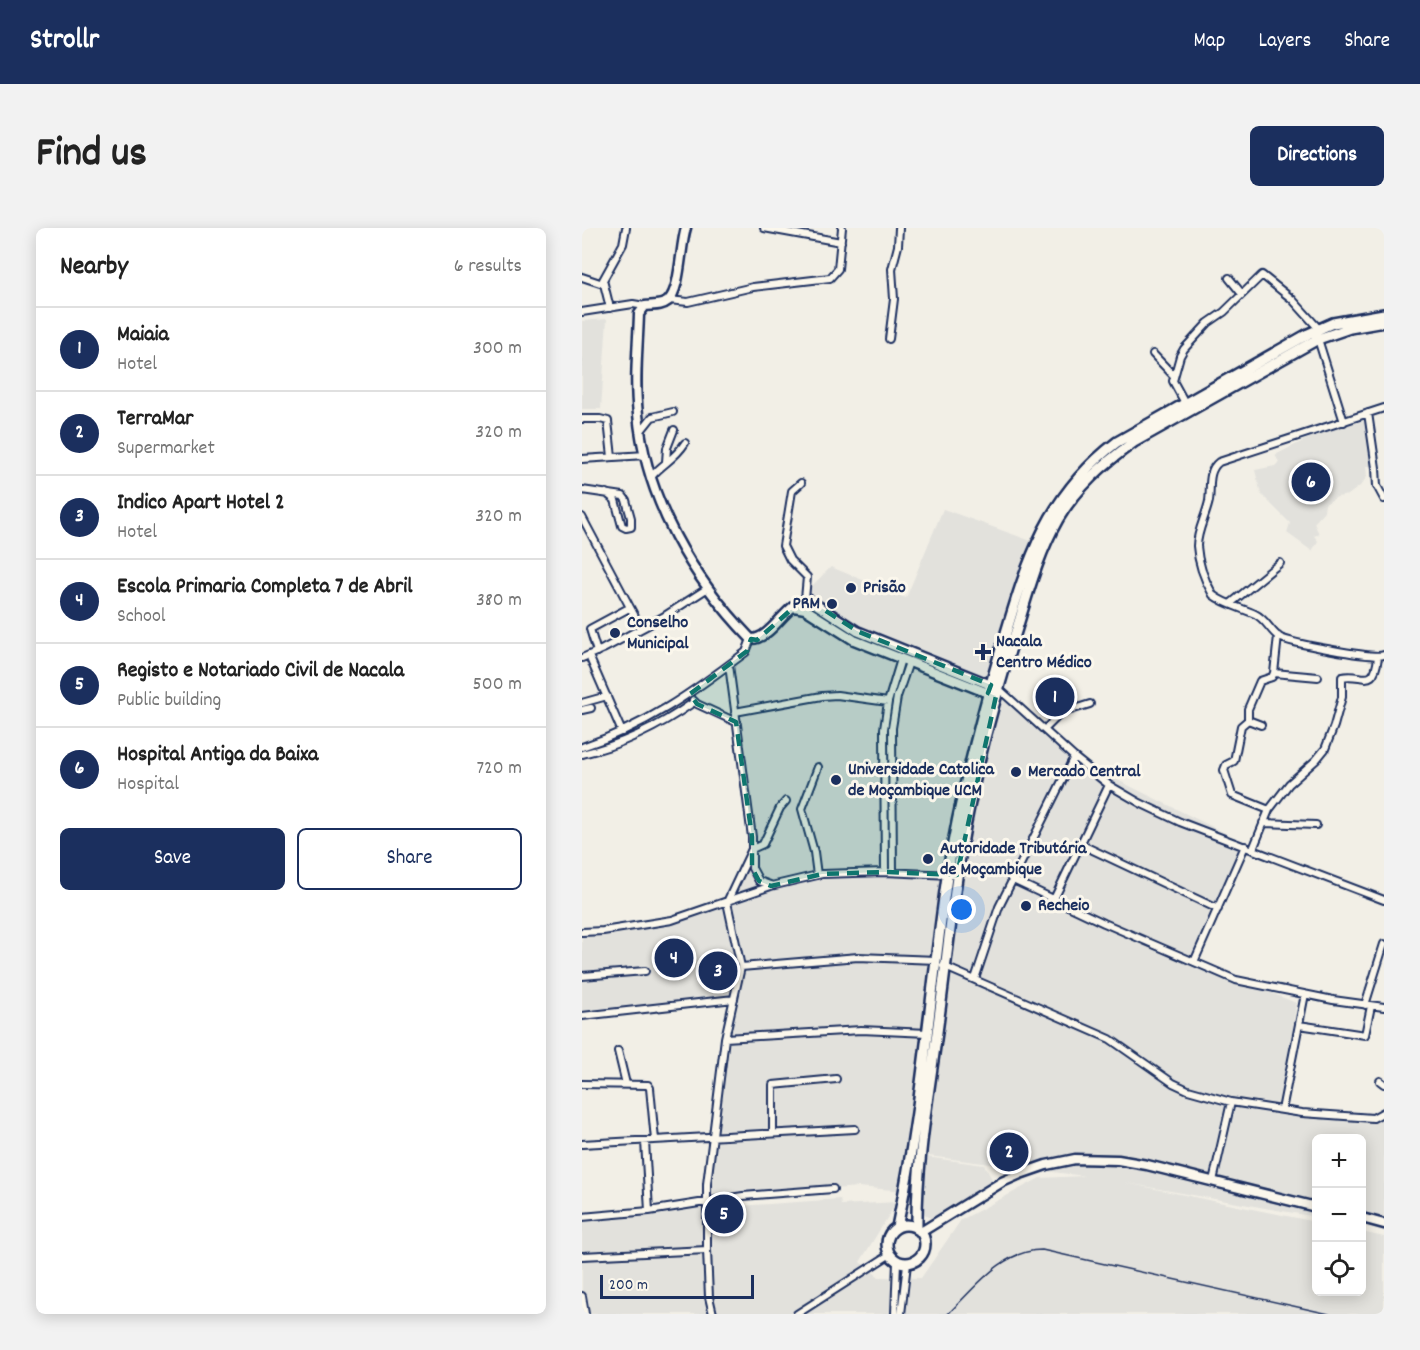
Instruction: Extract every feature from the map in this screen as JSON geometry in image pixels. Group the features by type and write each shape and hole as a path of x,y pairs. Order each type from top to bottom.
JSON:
{"main road":[{"path":"994,691 1044,546 1060,517 1083,486 1112,457 1319,334 1351,319 1384,314"},
{"path":"897,1227 921,1115 952,875 994,691 1035,546 1059,502 1081,475 1117,442 1290,342 1384,322"},
{"path":"919,1230 908,1225 897,1227 892,1231 887,1241 889,1255 902,1263 918,1260 924,1251 925,1243 919,1230 917,1200 921,1115 928,1034 940,964"}],"street":[{"path":"610,308 603,284 623,244 626,228"},
{"path":"669,300 675,287 686,228"},
{"path":"764,228 841,242"},
{"path":"582,312 638,304 658,305 669,300 688,302 753,286 830,278 838,269 842,228"},
{"path":"889,339 894,299 892,269 898,246 899,228"},
{"path":"1185,403 1173,381 1179,356 1208,323 1224,312 1264,275 1292,299 1319,334 1344,422"},
{"path":"582,277 603,284"},
{"path":"1229,278 1242,294"},
{"path":"645,306 639,314 637,396 640,432 662,510 708,588 751,639"},
{"path":"1153,354 1173,375"},
{"path":"1253,849 1269,810 1289,784 1317,760 1325,749 1340,704 1342,677 1368,678 1373,676 1381,656 1299,643 1278,636 1261,618 1217,598 1210,591 1202,570 1197,546 1208,505 1211,476 1215,465 1384,408"},
{"path":"640,432 652,417 673,412"},
{"path":"1368,413 1377,468 1377,486 1384,499"},
{"path":"582,419 600,419 608,422 612,457"},
{"path":"666,462 667,448 674,430"},
{"path":"652,476 666,462 675,458 685,443"},
{"path":"582,459 646,455"},
{"path":"751,639 761,637 805,599 807,577 790,560 783,543 793,489 801,483"},
{"path":"582,490 606,493 625,498 631,518 631,527 622,526 615,500 606,493"},
{"path":"582,517 641,628"},
{"path":"1230,603 1280,563"},
{"path":"622,732 607,696 585,657 641,628 708,588"},
{"path":"805,599 812,601 857,630 1010,698 1074,757 1109,785 1140,803 1180,822 1384,900"},
{"path":"794,607 805,609 854,640 905,661 994,691"},
{"path":"597,652 590,629 629,608"},
{"path":"1269,810 1232,795 1224,770 1226,765 1234,761 1242,726 1248,720 1248,708 1260,681 1274,674 1278,636"},
{"path":"582,747 622,732 665,710 746,652 751,639"},
{"path":"885,872 884,729 888,702 905,661"},
{"path":"893,872 892,728 905,661"},
{"path":"729,665 752,837 751,862 759,881 771,886"},
{"path":"1274,674 1318,677"},
{"path":"690,694 694,702 736,722"},
{"path":"735,712 837,695 888,702"},
{"path":"582,703 600,700 607,696"},
{"path":"582,754 614,746 694,702"},
{"path":"1044,730 1061,713 1089,704"},
{"path":"582,710 591,708"},
{"path":"1248,720 1261,725"},
{"path":"975,979 990,929 1011,879 1074,757"},
{"path":"817,875 814,852 802,809 818,767"},
{"path":"1054,899 1109,785"},
{"path":"713,1314 709,1297 705,1201 725,1038 741,968 727,902 752,849 763,844 780,808 786,801"},
{"path":"1263,823 1316,825"},
{"path":"1080,844 1218,909"},
{"path":"1194,962 1245,846"},
{"path":"582,932 672,920 771,886 817,875 893,872 952,875"},
{"path":"1011,879 1236,980 1368,1006 1384,1007"},
{"path":"1299,1025 1365,1035 1368,1006 1384,944"},
{"path":"741,968 858,957 940,964 1025,1003 1110,1038 1180,1087 1231,1102 1282,1110 1373,1118 1384,1112"},
{"path":"582,976 645,971"},
{"path":"1282,1110 1305,994"},
{"path":"582,1016 734,999"},
{"path":"725,1038 861,1030 928,1034"},
{"path":"618,1051 626,1084"},
{"path":"773,1133 773,1085 836,1078"},
{"path":"582,1084 646,1085 650,1088 655,1140"},
{"path":"1213,1181 1231,1102"},
{"path":"582,1144 855,1129"},
{"path":"645,1141 649,1211"},
{"path":"919,1230 1002,1182 1047,1165 1075,1159 1118,1160 1312,1206"},
{"path":"582,1217 649,1211 705,1201 833,1189"},
{"path":"1366,1219 1384,1224"},
{"path":"582,1256 707,1250"},
{"path":"797,1314 889,1255"},
{"path":"895,1314 902,1263"},
{"path":"901,1314 902,1263"},
{"path":"582,1296 585,1314"}],"highlighted area":[{"path":"809,600 857,631 991,685 988,693 996,696 957,875 885,872 822,874 771,886 759,881 752,868 752,837 736,722 697,704 690,694 747,651 751,639 757,640 794,607"}],"shaded area":[{"path":"607,319 601,409 582,409 582,321"},
{"path":"1366,420 1373,466 1366,466 1367,477 1360,486 1348,495 1337,497 1325,504 1324,512 1314,523 1319,534 1314,536 1318,541 1312,551 1287,533 1290,523 1261,494 1255,470 1275,466 1279,462 1275,455 1317,434"},
{"path":"943,509 1034,542 989,682 1073,758 1247,844 1195,962 1296,1003 1284,1112 1378,1118 1384,1121 1384,1229 1366,1226 1366,1134 1312,1134 1312,1216 1126,1183 1312,1221 1312,1296 1366,1296 1366,1233 1384,1237 1384,1314 582,1314 582,1218 650,1210 707,1199 733,1001 582,1016 582,933 603,932 729,906 754,849 737,724 726,664 758,639 831,567 906,598","holes":["928,1035 936,1036 921,1155 1084,1176 1040,1178 961,1220 921,1278 879,1277 860,1262 897,1202 841,1205 840,1199 710,1208 713,1251 706,1252 707,1199 858,1187 905,1191"]},
{"path":"926,1157 984,1165 995,1184 936,1219 929,1217 922,1212 920,1203"}],"railway":[{"path":"948,1314 979,1282 1002,1263 1014,1256 1042,1250 1329,1314"}],"place":[{"name":"Hospital Antiga da Baixa","path":"1311,482"},
{"name":"Prisão","path":"851,588"},
{"name":"PRM","path":"832,604"},
{"name":"Conselho Municipal","path":"615,633"},
{"name":"Nacala Centro Médico","path":"983,652"},
{"name":"Maiaia","path":"1055,697"},
{"name":"Mercado Central","path":"1016,772"},
{"name":"Universidade Catolica de Moçambique UCM","path":"836,780"},
{"name":"Autoridade Tributária de Moçambique","path":"928,859"},
{"name":"Recheio","path":"1026,906"},
{"name":"Escola Primaria Completa 7 de Abril","path":"674,958"},
{"name":"Indico Apart Hotel 2","path":"718,971"},
{"name":"TerraMar","path":"1009,1152"},
{"name":"Registo e Notariado Civil de Nacala","path":"724,1214"}]}
